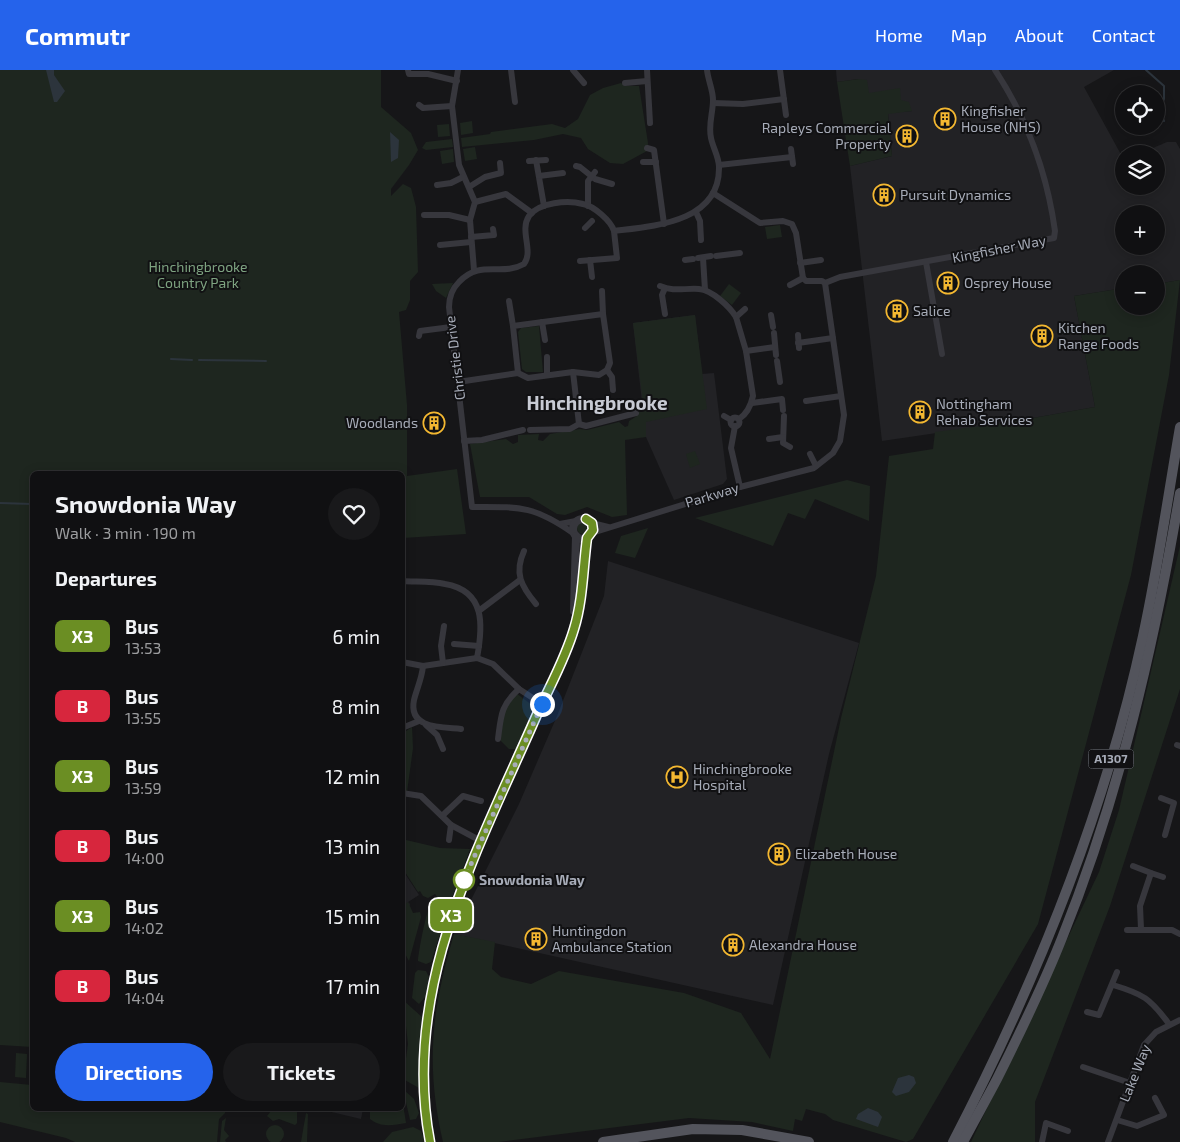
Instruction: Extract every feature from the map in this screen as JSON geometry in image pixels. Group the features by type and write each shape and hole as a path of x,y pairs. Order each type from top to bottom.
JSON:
{"main road":[{"name":"A1307","path":"952,1142 986,1074 1050,935 1077,867 1111,760 1143,636 1180,427"},
{"name":"A1307","path":"963,1142 994,1084 1062,939 1105,820 1122,762 1153,638 1180,493"},
{"path":"603,1142 693,1129 742,1130 809,1142"}],"street":[{"path":"408,70 409,74 428,74 457,81"},
{"path":"458,70 452,106 459,165 475,202 470,220 474,270 511,268 524,264 528,257 525,226 532,212 544,206 577,203 588,206 596,217 613,227 617,258 580,261"},
{"path":"511,70 515,102"},
{"path":"573,70 584,83"},
{"path":"647,70 646,81 650,123"},
{"path":"614,231 664,224 696,212 713,193 719,165 711,138 710,117 713,103 708,70"},
{"path":"780,70 786,115"},
{"name":"Kingfisher Way","path":"825,283 840,277 1051,240 1055,236 1047,185 1036,148 1018,109 995,70"},
{"path":"625,83 646,81"},
{"path":"713,103 743,104 784,99"},
{"path":"419,105 424,108 452,106"},
{"path":"647,148 654,150 664,224"},
{"path":"719,165 792,153 793,164"},
{"path":"536,160 544,206"},
{"path":"529,161 546,160"},
{"path":"642,162 656,162"},
{"path":"469,187 485,176 501,173 500,163"},
{"path":"576,166 612,184"},
{"path":"539,176 563,173"},
{"path":"588,206 593,174"},
{"path":"437,185 451,183 463,177"},
{"path":"713,193 760,223 783,222 792,224 796,233 803,278 806,281 822,280 825,283"},
{"path":"475,202 506,194 532,212"},
{"path":"696,212 700,221 701,240"},
{"path":"424,215 449,215 470,220"},
{"path":"585,228 596,217"},
{"path":"440,245 494,235 493,228"},
{"path":"685,260 740,253"},
{"path":"698,258 705,290"},
{"path":"590,260 592,277"},
{"path":"800,263 821,260"},
{"path":"926,262 942,354"},
{"name":"Christie Drive","path":"474,270 458,283 450,297 451,327 472,507 518,507 534,511 560,524"},
{"path":"790,285 803,278"},
{"name":"Parkway","path":"590,536 608,527 626,523 740,486 816,466 833,453 840,441 844,415 825,283"},
{"path":"665,314 662,287 671,291 705,290 732,311 736,317 746,351 753,396 752,403 744,416 739,419 735,417 731,420"},
{"path":"458,382 518,373 528,378 573,372 599,375 606,370 610,363 603,314 602,290"},
{"path":"509,301 518,373"},
{"path":"736,317 745,309"},
{"path":"513,326 603,314"},
{"path":"771,315 780,382"},
{"path":"542,322 545,340"},
{"path":"419,336 420,331 451,327"},
{"path":"798,342 833,338"},
{"path":"746,351 775,347"},
{"path":"547,357 548,375"},
{"path":"606,370 612,377 613,390"},
{"path":"573,372 579,424"},
{"path":"806,400 841,396"},
{"path":"752,403 782,399 783,443 790,447"},
{"path":"464,441 526,430 570,429 579,424 586,426 636,414"},
{"path":"724,416 731,420 731,425 736,426"},
{"path":"739,419 731,448 740,486"},
{"path":"769,439 783,437"},
{"path":"810,454 816,466"},
{"path":"430,1142 423,1088 430,997 444,938 481,841 574,628 592,523 586,519 560,524"},
{"path":"574,628 573,527 576,521"},
{"name":"Parkway","path":"592,523 608,527"},
{"path":"560,524 574,535 590,536"},
{"path":"524,551 517,565 520,580 525,592 536,604"},
{"path":"480,610 520,580"},
{"path":"405,581 446,584 461,590 475,602 480,610 477,658"},
{"path":"443,663 441,646 444,626"},
{"path":"454,644 479,646"},
{"path":"405,663 423,666 477,658 493,664 519,689 542,704"},
{"path":"423,666 414,701 414,712 419,721 437,735 443,749"},
{"path":"498,739 501,716 507,700 519,689"},
{"path":"405,727 419,721"},
{"path":"426,725 461,729"},
{"path":"405,793 421,796 451,825 481,841"},
{"path":"442,816 463,796 481,801"},
{"path":"1161,798 1174,803 1171,820 1165,835"},
{"path":"1171,820 1180,822"},
{"path":"449,840 451,825"},
{"path":"1133,866 1163,877"},
{"path":"1141,929 1140,906 1152,873"},
{"path":"1127,930 1172,930 1180,934"},
{"path":"1087,1012 1099,1014 1117,972"},
{"path":"1113,985 1140,993 1156,1006 1168,1024"},
{"name":"Lake Way","path":"1108,1142 1144,1045 1156,1032 1168,1024 1180,1020"},
{"path":"1083,1067 1130,1083"},
{"path":"1117,1120 1137,1126 1164,1115 1156,1098"},
{"path":"1042,1142 1046,1123 1068,1131"}],"shaded area":[{"path":"46,70 54,70 54,75 65,91 57,102 54,102"},
{"path":"836,70 1114,70 1084,87 1116,145 1115,195 1165,195 1165,145 1160,145 1167,142 1176,142 1180,149 1180,280 1165,282 1165,265 1115,265 1115,289 1074,296 1095,407 1005,423 882,441 850,166 892,156 888,113 912,111 869,93 859,79 837,82"},
{"path":"390,132 399,140 398,158 391,162"},
{"path":"695,315 702,374 714,373 727,479 723,484 674,500 646,437 633,323"},
{"name":"Hinchingbrooke Hospital","path":"608,561 859,643 829,754 773,1005 454,934 519,804 557,716 604,596"},
{"path":"405,874 419,895 408,902 410,904 405,926"},
{"path":"909,1075 914,1077 916,1083 909,1092 896,1096 892,1092 898,1078"},
{"path":"868,1108 878,1112 882,1117 878,1127 856,1119 858,1114"},
{"path":"327,1111 363,1111 361,1119"}],"green space":[{"name":"Hinchingbrooke Country Park","path":"0,70 381,70 381,107 411,133 418,150 391,189 391,196 403,184 411,188 416,207 418,272 410,281 410,300 406,310 399,312 407,405 407,476 457,469 466,534 405,538 405,471 30,471 30,1047 0,1045"},
{"path":"859,79 867,80 869,93 900,88 901,100 909,102 912,111 888,114 892,156 850,166 837,82"},
{"path":"621,83 625,86 639,86 648,143 647,151 623,164 610,163 588,149 581,138 563,134 534,140 462,147 461,138 490,134 491,132 552,124 565,128 578,119 590,95 603,88"},
{"path":"472,121 473,133 461,135 460,123"},
{"path":"449,124 450,136 438,137 437,125"},
{"path":"452,139 453,147 426,150 422,148 426,142"},
{"path":"475,147 477,159 465,161 463,149"},
{"path":"453,149 454,162 442,164 440,151"},
{"path":"780,225 782,237 767,239 765,227"},
{"path":"1180,280 1169,375 1131,575 1038,924 913,1139 906,1142 833,1120 825,1114 806,1109 802,1121 795,1119 793,1131 752,1122 689,1118 499,1142 443,1142 434,1087 434,1037 440,987 454,934 495,942 492,969 501,977 531,984 559,971 684,993 741,1013 770,1059 841,718 876,576 889,456 933,449 935,432 1005,423 1095,407 1074,296 1115,289 1115,315 1165,315 1165,282"},
{"path":"453,283 446,298 436,291 432,284"},
{"path":"729,284 741,293 732,305 720,296"},
{"path":"695,315 707,409 646,422 646,437 625,440 627,515 612,517 587,507 565,515 557,514 529,497 480,497 470,444 506,439 513,444 518,442 518,435 539,434 538,440 543,441 550,434 580,429 587,430 619,422 625,427 628,426 629,421 637,416 637,412 644,411 633,323"},
{"path":"539,326 543,372 526,372 522,369 518,332 521,328"},
{"path":"695,451 700,464 690,468 686,454"},
{"path":"847,480 870,486 869,521 815,499 805,519 788,513 773,546 695,518"},
{"path":"585,522 588,523 588,533 581,534 578,533 577,526 578,523"},
{"path":"648,528 635,558 615,553 621,536"},
{"path":"1180,546 1180,689 1110,906 1035,1102 1035,1142 971,1142 1099,872 1119,810"},
{"path":"516,693 536,708 517,749 509,749 500,740 503,713"},
{"path":"412,727 413,748 407,792 405,792 405,732"},
{"path":"405,840 440,848 470,849 431,962 426,964 418,961 422,933 428,910 439,899 435,894 428,898 423,896 420,891 418,892 405,872"},
{"path":"408,902 413,913 420,912 421,917 409,961 405,954 405,904"},
{"path":"418,970 426,971 429,977 426,996 419,1004 412,998 415,973"},
{"path":"405,1002 423,1018 419,1088 405,1080 408,1044"},
{"path":"16,1053 27,1054 26,1078 15,1077"},
{"path":"0,1082 30,1085 30,1111 225,1111 219,1119 217,1142 75,1142 66,1138 0,1122"},
{"path":"405,1091 414,1099 419,1113 416,1119 410,1120"},
{"path":"271,1111 297,1111 297,1123 295,1125 279,1119 273,1121 267,1116"},
{"path":"370,1111 404,1111 406,1123 383,1125 370,1119"},
{"path":"306,1113 308,1114 307,1142 301,1142"},
{"path":"226,1118 224,1130 229,1136 225,1140 226,1142 220,1142 222,1121"},
{"path":"271,1125 279,1125 284,1130 282,1141 271,1143 266,1138 266,1130"},
{"path":"413,1127 421,1131 425,1142 383,1142 392,1132"}],"waterway":[{"path":"1146,70 1163,85"},
{"path":"171,359 192,360"},
{"path":"199,360 266,361"},
{"path":"0,503 30,504"}],"bus line":[{"name":"X3","path":"430,1142 423,1088 423,1065 427,1016 435,971 444,938 467,874 574,628 580,601 587,538 593,530 592,523 586,519"}],"place":[{"name":"Kingfisher House (NHS)","path":"945,119"},
{"name":"Rapleys Commercial Property","path":"907,136"},
{"name":"Pursuit Dynamics","path":"884,195"},
{"name":"Osprey House","path":"948,283"},
{"name":"Salice","path":"897,311"},
{"name":"Kitchen Range Foods","path":"1042,336"},
{"name":"Nottingham Rehab Services","path":"920,412"},
{"name":"Woodlands","path":"434,423"},
{"name":"Hinchingbrooke Hospital","path":"677,777"},
{"name":"Elizabeth House","path":"779,854"},
{"name":"Snowdonia Way","path":"464,880"},
{"name":"Huntingdon Ambulance Station","path":"536,939"},
{"name":"Alexandra House","path":"733,945"}],"district":[{"name":"Hinchingbrooke","path":"597,403"}],"route":[{"path":"464,880 542,704"}]}
